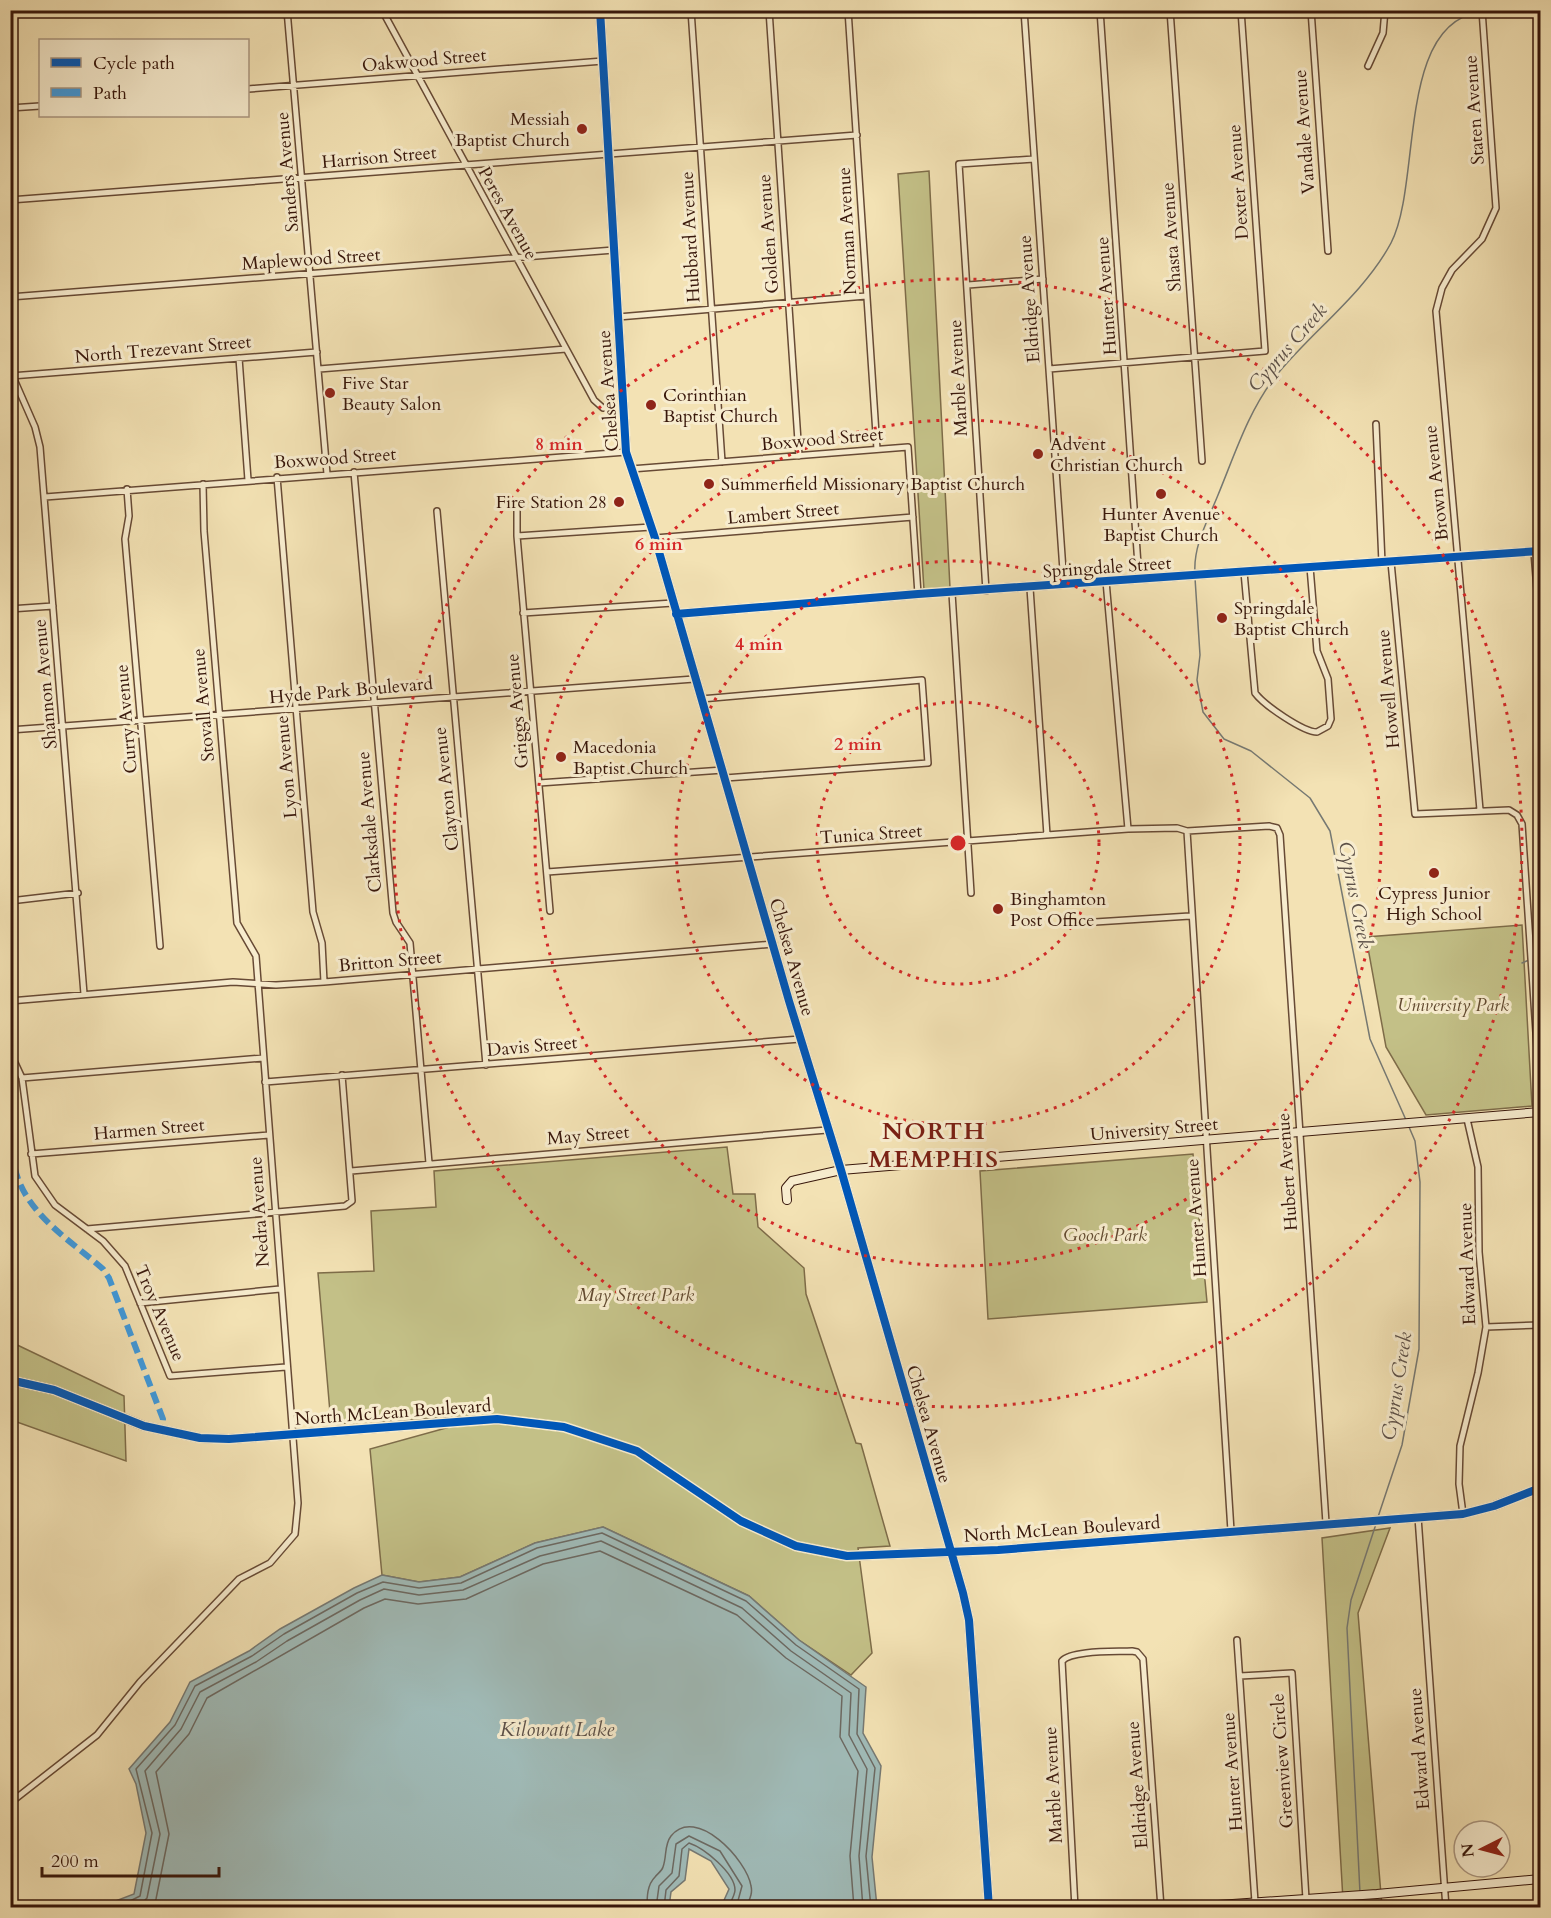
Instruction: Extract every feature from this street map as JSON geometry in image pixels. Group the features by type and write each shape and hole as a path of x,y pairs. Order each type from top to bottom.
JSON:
{"main road":[{"name":"Chelsea Avenue","path":"600,10 627,452 655,538 694,679 724,774 827,1130 842,1170 969,1620 989,1908"},
{"name":"Springdale Street","path":"676,614 918,594 1537,552"},
{"name":"University Street","path":"787,1200 786,1188 792,1181 842,1170 1540,1112"},
{"name":"North McLean Boulevard","path":"10,1380 54,1390 144,1426 172,1433 229,1439 498,1419 564,1427 637,1451 741,1521 796,1546 848,1556 951,1552 1463,1514 1494,1506 1540,1489"},
{"path":"1175,1908 1340,1897 1540,1879"}],"street":[{"name":"Sanders Avenue","path":"287,10 327,474"},
{"name":"Peres Avenue","path":"382,10 594,400 603,408 624,407"},
{"name":"Hubbard Avenue","path":"691,10 722,462"},
{"name":"Golden Avenue","path":"769,10 776,141 799,456"},
{"name":"Norman Avenue","path":"848,10 877,449"},
{"name":"Eldridge Avenue","path":"1024,10 1064,585"},
{"name":"Hunter Avenue","path":"1100,10 1126,363 1139,580"},
{"name":"Shasta Avenue","path":"1170,10 1202,461"},
{"name":"Dexter Avenue","path":"1194,358 1265,351 1241,10"},
{"name":"Vandale Avenue","path":"1311,10 1328,250"},
{"path":"1368,66 1383,33 1385,10"},
{"name":"Staten Avenue","path":"1482,10 1496,208"},
{"name":"Oakwood Street","path":"249,89 603,61"},
{"path":"10,108 39,106"},
{"name":"Harrison Street","path":"10,200 857,135"},
{"name":"Marble Avenue","path":"986,591 959,164 1034,159"},
{"name":"Brown Avenue","path":"1480,810 1459,557 1438,358 1436,311 1442,288 1452,270 1482,239 1496,208"},
{"name":"Maplewood Street","path":"10,297 614,250"},
{"path":"968,285 1043,279"},
{"path":"618,317 866,296"},
{"path":"319,369 566,349"},
{"name":"North Trezevant Street","path":"11,374 317,352"},
{"path":"239,358 248,480"},
{"path":"1049,369 1194,358"},
{"name":"Shannon Avenue","path":"11,374 35,427 40,447 78,893 84,993"},
{"name":"Howell Avenue","path":"1376,424 1387,562 1415,814 1480,810"},
{"name":"Boxwood Street","path":"631,469 908,447 913,517"},
{"name":"Boxwood Street","path":"45,497 277,477 627,452"},
{"name":"Clarksdale Avenue","path":"354,472 393,913 396,922 410,942 429,1163"},
{"name":"Lyon Avenue","path":"277,477 314,912 322,943 324,982"},
{"name":"Stovall Avenue","path":"203,484 204,531 237,923"},
{"name":"Curry Avenue","path":"127,489 129,516 125,539 160,946"},
{"name":"Griggs Avenue","path":"517,508 523,613 550,911"},
{"name":"Clayton Avenue","path":"437,511 486,1065"},
{"path":"913,517 918,594"},
{"name":"Lambert Street","path":"655,538 913,517"},
{"path":"517,536 651,527"},
{"path":"1537,552 1540,628"},
{"path":"1244,572 1255,693 1265,703 1307,730 1321,731 1328,726 1331,715 1328,674 1317,651 1310,567"},
{"path":"1106,581 1128,829"},
{"path":"1030,588 1047,835"},
{"path":"952,593 971,892"},
{"path":"523,613 673,603"},
{"path":"10,609 53,606"},
{"name":"Hyde Park Boulevard","path":"10,730 694,679"},
{"path":"539,783 928,763 922,680 701,699"},
{"path":"1480,810 1509,810 1517,815 1521,824 1540,1092"},
{"name":"Tunica Street","path":"547,872 749,859 1128,829 1177,828 1186,831 1269,826"},
{"name":"Hubert Avenue","path":"1269,826 1277,828 1280,835 1326,1523"},
{"name":"Hunter Avenue","path":"1186,831 1231,1531"},
{"path":"10,901 78,893"},
{"path":"1095,922 1190,916"},
{"name":"Nedra Avenue","path":"10,1803 97,1735 140,1682 239,1579 270,1563 295,1534 298,1503 256,956 237,923"},
{"name":"Britton Street","path":"10,1001 84,993 258,983 276,985 324,982 772,944"},
{"name":"Davis Street","path":"265,1082 800,1039"},
{"name":"Troy Avenue","path":"10,1052 22,1078 32,1165 42,1190 55,1205 114,1251 125,1266 170,1376 286,1367"},
{"path":"22,1078 263,1058"},
{"path":"87,1229 345,1206 352,1201 342,1075"},
{"name":"Edward Avenue","path":"1463,1514 1459,1484 1460,1446 1478,1373 1486,1327 1479,1252 1478,1167 1467,1119"},
{"name":"May Street","path":"351,1171 827,1130"},
{"name":"Harmen Street","path":"31,1154 269,1135"},
{"path":"140,1303 280,1289"},
{"path":"1486,1327 1540,1325"},
{"name":"Edward Avenue","path":"1418,1517 1446,1908"},
{"name":"Hunter Avenue","path":"1238,1640 1255,1902"},
{"name":"Marble Avenue","path":"1075,1908 1062,1661 1065,1657 1077,1654 1132,1651 1137,1652 1143,1659"},
{"name":"Eldridge Avenue","path":"1143,1659 1161,1908"},
{"name":"Greenview Circle","path":"1240,1676 1292,1673 1306,1899"},
{"path":"1325,1898 1326,1908"}],"green space":[{"path":"929,171 950,588 924,590 898,174"},
{"name":"University Park","path":"1522,925 1532,1106 1426,1115 1386,1047 1366,937"},
{"name":"May Street Park","path":"727,1147 733,1194 755,1194 758,1227 804,1268 806,1294 856,1443 861,1444 890,1546 858,1548 872,1653 851,1675 799,1640 749,1596 603,1527 535,1543 460,1577 419,1582 382,1575 370,1449 493,1415 331,1424 318,1273 374,1271 371,1211 436,1207 434,1171"},
{"name":"Gooch Park","path":"1193,1154 1207,1302 988,1319 980,1171"},
{"path":"11,1342 124,1396 126,1461 17,1422 11,1422"},
{"path":"1390,1528 1358,1613 1382,1907 1318,1907 1317,1904 1343,1900 1322,1538"}],"water":[{"name":"Kilowatt Lake","path":"603,1527 749,1596 799,1640 866,1687 863,1733 881,1766 872,1857 877,1907 721,1907 729,1889 711,1861 689,1849 685,1880 671,1892 669,1907 100,1907 134,1894 146,1833 136,1784 129,1769 170,1722 190,1682 249,1651 280,1629 382,1575 419,1582 460,1577 535,1543"}],"waterway":[{"name":"Cyprus Creek","path":"1195,573 1196,553 1202,533 1243,434 1265,390 1289,360 1366,280 1391,243 1400,217 1423,75 1435,45 1453,23 1480,12"},
{"name":"Cyprus Creek","path":"1195,578 1200,655 1197,680 1203,712 1224,739 1251,751 1310,798 1330,831 1370,1039 1406,1120"},
{"path":"1540,810 1537,815 1540,884"},
{"path":"1534,957 1540,954"},
{"path":"1522,963 1529,960"},
{"name":"Cyprus Creek","path":"1378,1517 1402,1445 1419,1349 1420,1182 1415,1141 1409,1127"},
{"name":"Cyprus Creek","path":"1360,1893 1347,1628 1351,1600 1376,1524"},
{"path":"1360,1898 1360,1908"}],"marked path":[{"path":"10,1132 15,1169 29,1200 51,1225 103,1269 109,1278 163,1419 162,1431"}],"cycle path":[{"path":"600,10 626,452 655,538 963,1593 969,1620 989,1908"},
{"path":"676,614 918,594 1540,551"},
{"path":"10,1380 54,1390 144,1426 200,1438 229,1439 497,1419 564,1427 637,1451 741,1521 796,1546 847,1556 998,1550 1463,1514 1494,1506 1540,1488"}],"place":[{"name":"Messiah Baptist Church","path":"582,129"},
{"name":"Five Star Beauty Salon","path":"330,393"},
{"name":"Corinthian Baptist Church","path":"651,405"},
{"name":"Advent Christian Church","path":"1038,454"},
{"name":"Summerfield Missionary Baptist Church","path":"709,484"},
{"name":"Hunter Avenue Baptist Church","path":"1161,494"},
{"name":"Fire Station 28","path":"619,502"},
{"name":"Springdale Baptist Church","path":"1222,618"},
{"name":"Macedonia Baptist Church","path":"561,757"},
{"name":"Cypress Junior High School","path":"1434,873"},
{"name":"Binghamton Post Office","path":"998,909"}],"district":[{"name":"NORTH MEMPHIS","path":"934,1145"}]}
